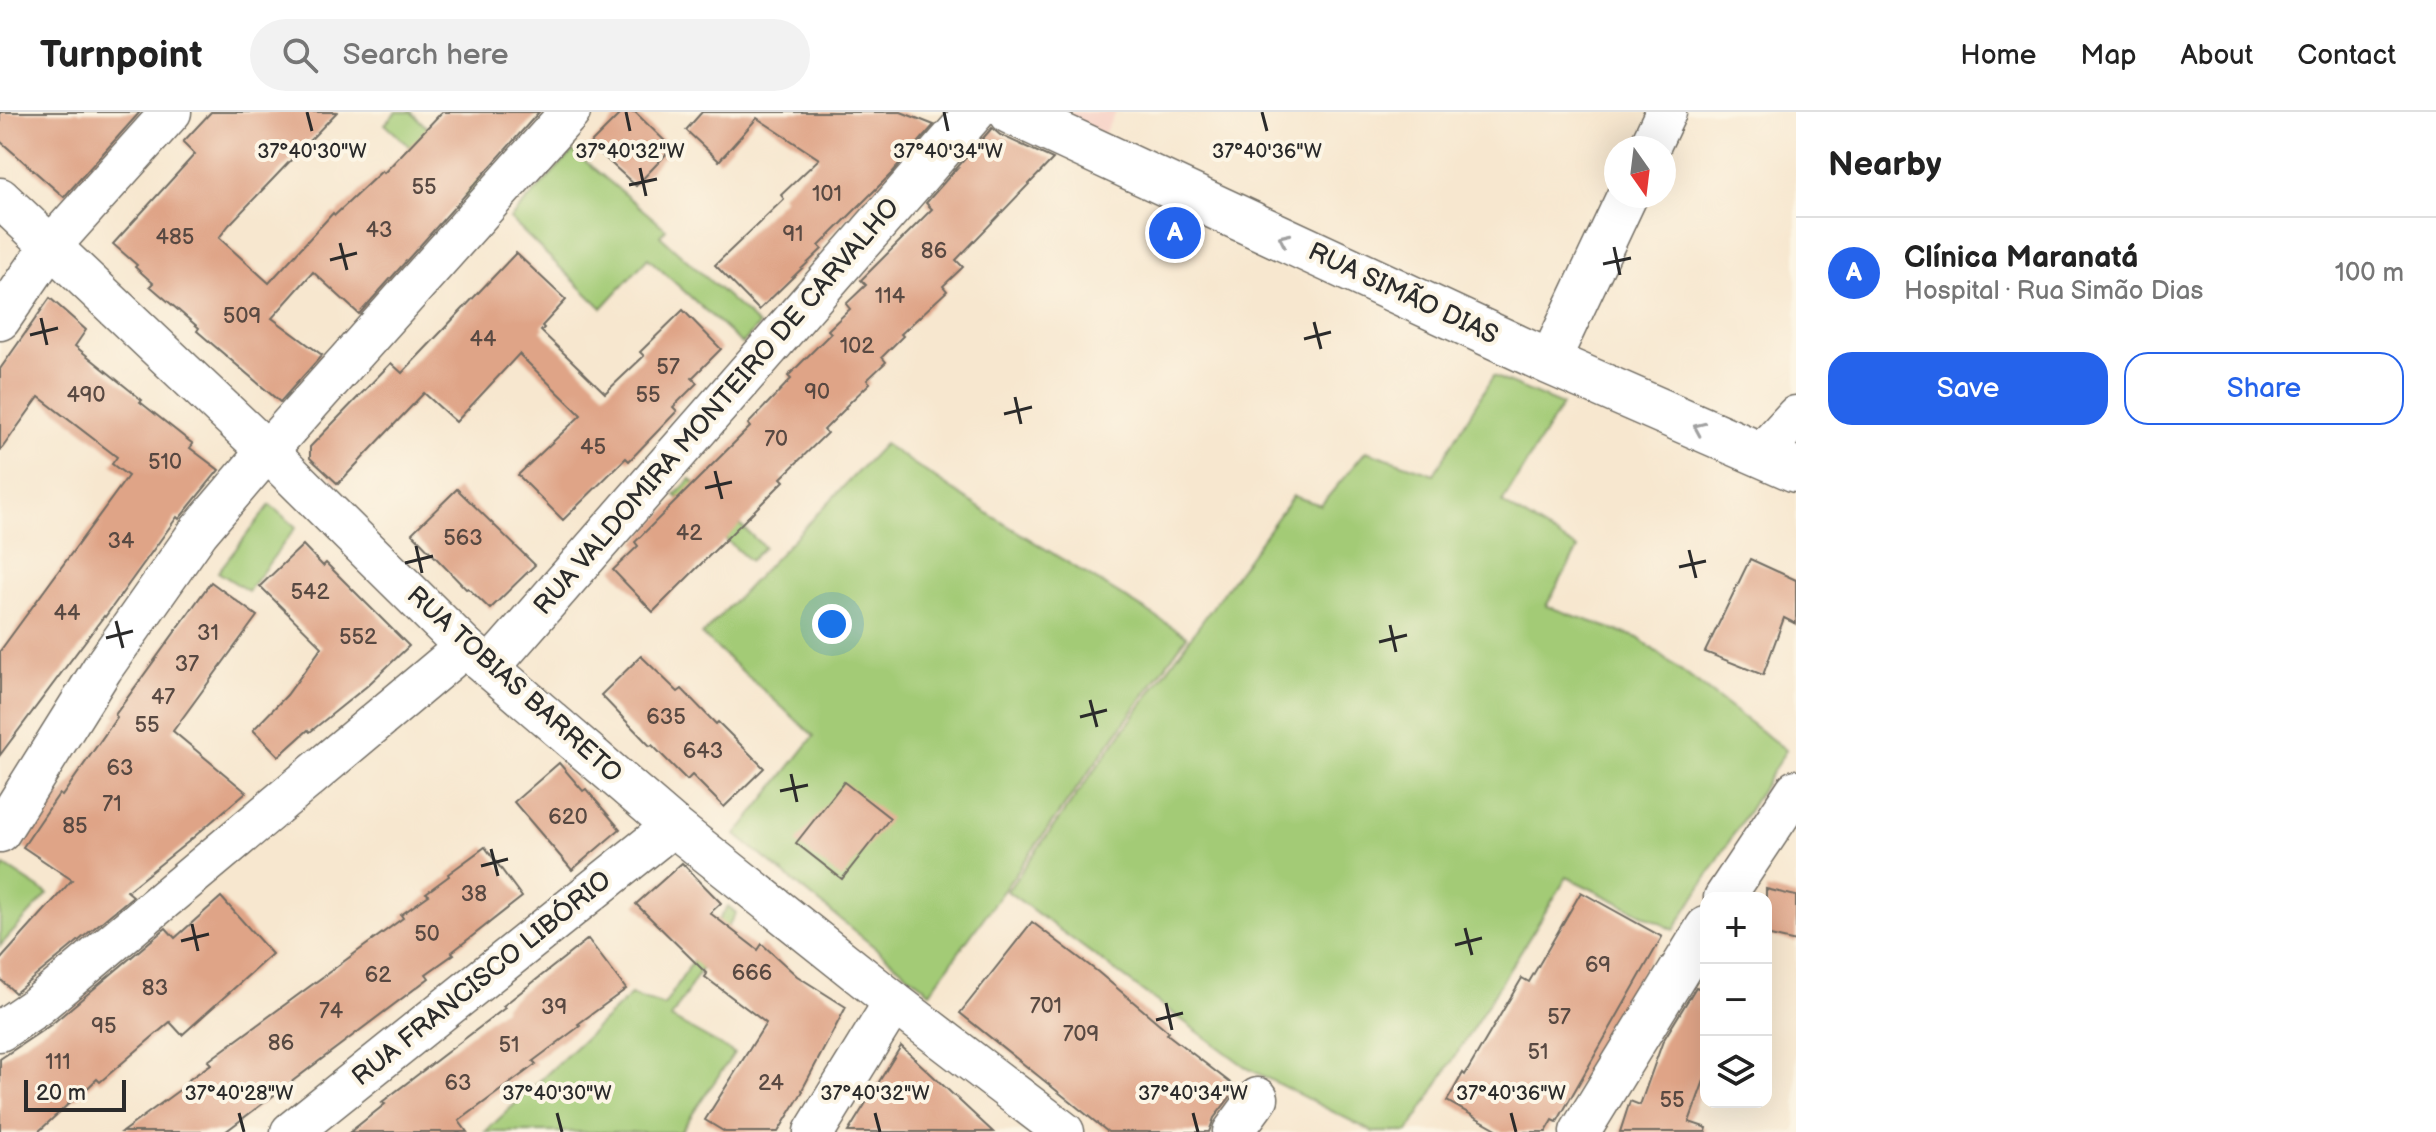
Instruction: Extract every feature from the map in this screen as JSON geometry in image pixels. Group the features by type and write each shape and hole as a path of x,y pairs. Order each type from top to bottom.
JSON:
{"street":[{"path":"0,320 50,247 171,112"},
{"path":"0,832 110,656 199,531 570,112"},
{"name":"RUA VALDOMIRA MONTEIRO DE CARVALHO","path":"0,1031 37,1006 477,657 975,112"},
{"name":"RUA SIMÃO DIAS","path":"1011,112 1549,362 1778,463"},
{"path":"1655,136 1666,112"},
{"name":"RUA TOBIAS BARRETO","path":"0,198 267,451 477,657 673,826 1064,1132"},
{"path":"1549,362 1621,208"},
{"path":"1778,463 1796,416"},
{"path":"1728,892 1796,790"},
{"name":"RUA FRANCISCO LIBÓRIO","path":"291,1132 673,826"},
{"path":"1580,1132 1700,937"},
{"path":"814,1132 894,1002"},
{"path":"1233,1132 1258,1098"}],"shaded area":[{"path":"1057,112 1116,112 1103,135"}],"green space":[{"path":"396,112 411,112 488,186 471,203 385,124"},
{"path":"573,151 666,229 660,236 759,325 742,344 648,258 602,308 510,219"},
{"path":"1493,376 1562,405 1502,503 1578,549 1546,606 1638,638 1786,750 1674,930 1567,877 1408,1132 1373,1132 1247,1068 1007,891 1293,496 1321,505 1366,451 1434,474"},
{"path":"884,444 992,516 1187,636 930,992 736,835 814,736 702,635"},
{"path":"691,479 764,547 750,561 675,495"},
{"path":"270,505 296,527 248,591 218,572"},
{"path":"5,866 48,894 0,946 0,874"},
{"path":"728,906 736,913 671,1018 734,1053 680,1132 485,1132 631,995 664,1006"}],"building":[{"path":"0,112 140,112 64,197 0,141"},
{"path":"211,112 337,112 219,238 269,283 333,213 335,215 382,171 384,173 442,112 539,112 359,314 313,272 272,318 322,355 280,402 197,331 199,328 150,286 153,283 113,244 195,154 183,142"},
{"path":"622,112 635,112 672,148 636,186 590,144"},
{"path":"702,112 901,112 934,125 891,174 819,246 822,249 759,310 715,265 784,199 781,195 819,159 757,118 719,161 686,130"},
{"path":"992,128 1000,135 1053,159 956,260 963,267 943,286 947,291 901,334 903,336 882,357 886,362 824,430 827,433 781,478 784,481 653,612 613,570 638,546 635,542 750,427 748,424 791,379 788,376 831,333 828,330 850,309 846,304 866,285 861,280 932,209 926,203"},
{"path":"516,253 566,300 541,331 605,393 644,356 640,352 683,310 721,349 692,378 697,383 673,407 677,411 629,461 626,458 563,520 518,475 581,415 519,354 456,422 424,393 338,484 310,458 310,447 391,363 402,373"},
{"path":"50,298 86,330 75,346 142,400 140,402 193,444 190,448 219,470 179,519 177,517 0,755 0,651 128,476 112,464 117,457 39,397 0,451 0,369"},
{"path":"457,489 535,565 490,609 466,589 412,533"},
{"path":"303,545 323,566 326,563 409,646 367,686 279,756 253,730 287,695 322,647 260,586"},
{"path":"1750,559 1796,580 1796,624 1784,618 1763,675 1705,652"},
{"path":"211,582 257,616 173,731 246,792 127,891 133,896 15,993 0,979 0,960 72,880 23,847"},
{"path":"641,656 678,692 682,689 764,768 724,807 692,775 687,780 601,695"},
{"path":"559,763 620,829 572,870 514,802"},
{"path":"844,782 890,818 842,879 796,843"},
{"path":"485,847 522,897 426,974 429,978 225,1132 122,1132 189,1083 187,1081 211,1064 208,1061 403,918 401,915 429,895 426,893"},
{"path":"682,863 721,903 710,913 758,950 762,944 797,976 846,1007 778,1132 725,1132 705,1120 766,1023 705,977 707,974 636,904"},
{"path":"1766,889 1796,896 1796,942 1772,936 1772,892 1766,892"},
{"path":"1581,892 1662,937 1557,1122 1553,1120 1546,1132 1502,1132 1447,1101 1522,978 1529,982"},
{"path":"221,897 272,954 182,1035 170,1022 100,1082 97,1079 38,1132 0,1132 0,1059 52,1024 166,928 175,938"},
{"path":"1032,922 1098,972 1169,1032 1167,1034 1237,1088 1214,1118 1209,1132 1108,1132 960,1013"},
{"path":"588,939 626,989 533,1061 536,1064 459,1121 467,1132 350,1132 385,1104 382,1102 505,1008 503,1006"},
{"path":"1696,987 1700,989 1700,1092 1689,1122 1707,1128 1706,1132 1620,1132 1630,1101 1640,1105 1663,1041"},
{"path":"901,1046 993,1132 848,1132"}],"place":[{"name":"Clínica Maranatá","path":"1175,233"}]}
